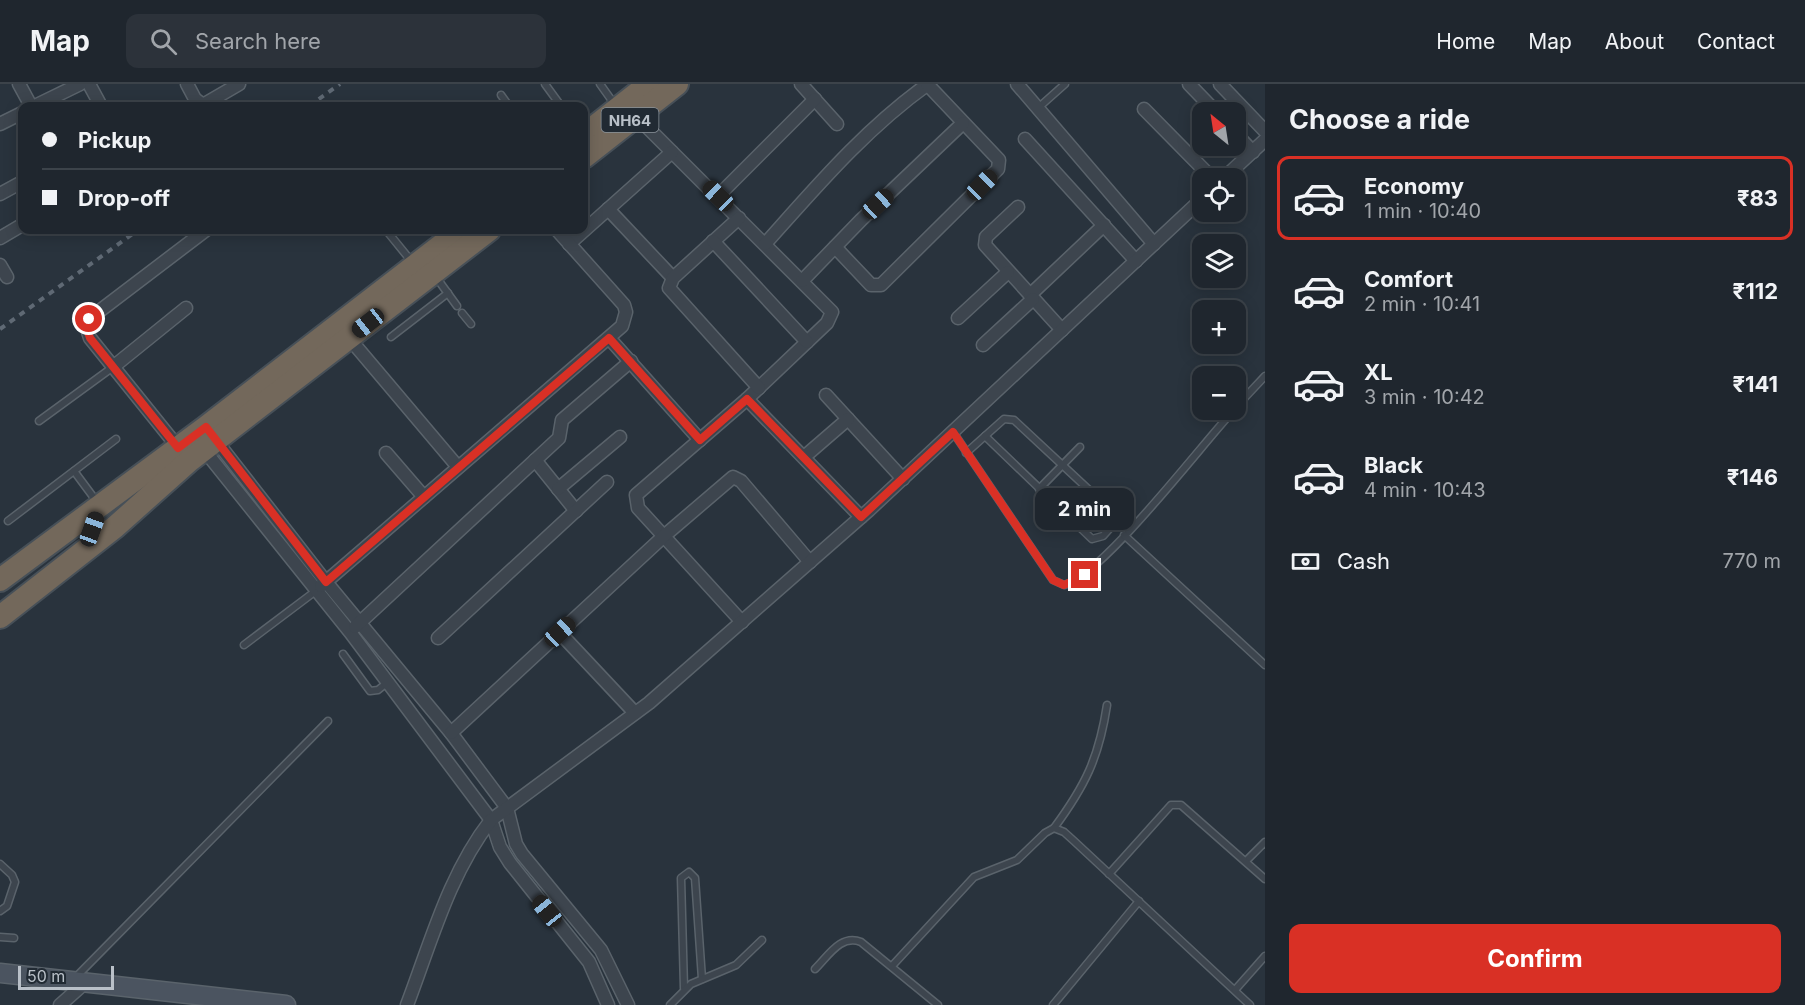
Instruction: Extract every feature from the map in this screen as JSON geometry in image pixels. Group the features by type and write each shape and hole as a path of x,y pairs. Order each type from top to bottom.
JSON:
{"highway":[{"name":"NH64","path":"588,152 649,84"},
{"name":"NH64","path":"588,133 625,110 677,84"},
{"path":"198,444 349,338 424,273 458,234"},
{"path":"0,600 198,444 424,273 483,234"},
{"path":"0,580 108,517"},
{"path":"0,617 108,517"}],"street":[{"path":"19,84 30,102"},
{"path":"42,102 80,84"},
{"path":"89,84 99,102"},
{"path":"187,84 199,102"},
{"path":"208,102 238,84"},
{"path":"801,84 837,123"},
{"path":"765,244 851,149 888,113 928,84 999,160 998,169 881,285 871,285 835,247"},
{"path":"1017,84 1154,244"},
{"path":"1189,84 1206,102"},
{"path":"1220,84 1265,131"},
{"path":"718,196 815,99"},
{"path":"1144,109 1202,168"},
{"path":"625,110 718,196 832,312 827,323 759,388 636,495 638,508 742,622"},
{"path":"0,124 18,115"},
{"path":"802,281 963,123"},
{"path":"1025,139 1136,261"},
{"path":"1235,168 1265,140"},
{"path":"1246,145 1253,152"},
{"path":"588,227 672,152"},
{"path":"0,194 18,184"},
{"path":"1018,207 986,237 988,250 1062,330"},
{"path":"407,1005 458,871 472,844 491,820 635,713 742,622 903,479 1192,208"},
{"path":"608,209 673,278"},
{"path":"739,218 673,278 669,288 759,388"},
{"path":"982,345 1104,225"},
{"path":"0,238 18,227"},
{"path":"201,234 89,319 86,326 90,338 113,367 198,444 321,586 360,622 451,733 507,808 516,844 522,855 602,951 628,1005"},
{"path":"321,586 609,338 625,319 624,305 560,234"},
{"path":"569,244 580,234"},
{"path":"713,241 807,342"},
{"path":"0,265 6,277"},
{"path":"958,318 1008,272"},
{"path":"113,367 186,308"},
{"path":"349,338 458,467"},
{"path":"609,338 700,440"},
{"path":"350,632 559,438 562,420 631,361"},
{"path":"826,395 903,479"},
{"path":"747,399 861,517"},
{"path":"804,458 848,419"},
{"path":"558,489 620,437"},
{"path":"387,453 424,497"},
{"path":"535,460 576,511"},
{"path":"451,733 664,536 730,479 736,477 810,562"},
{"path":"438,638 607,482"},
{"path":"321,586 350,632 491,820 500,847 510,863 589,962 608,1005"},
{"path":"560,632 635,713"},
{"path":"0,973 286,1005"},
{"path":"60,1005 80,981"}],"lane":[{"path":"545,84 558,102"},
{"path":"600,84 625,110"},
{"path":"1038,108 1065,84"},
{"path":"501,95 506,102"},
{"path":"390,234 424,273 448,293 457,306"},
{"path":"392,337 448,293"},
{"path":"462,313 471,324"},
{"path":"39,421 113,367"},
{"path":"1246,396 1265,376"},
{"path":"966,453 1004,419 1014,420 1130,528"},
{"path":"953,432 1053,580 1064,585 1085,575 1124,535 1224,420"},
{"path":"985,436 1092,539 1103,536 1119,518"},
{"path":"8,521 116,439"},
{"path":"1039,489 1080,447"},
{"path":"74,471 108,517"},
{"path":"1124,535 1265,665"},
{"path":"243,645 321,586"},
{"path":"343,654 370,691 378,690 388,682"},
{"path":"892,966 975,877 1017,860 1045,833 1054,828 1074,800 1094,764 1107,705"},
{"path":"80,981 328,721"},
{"path":"1109,874 1171,805 1181,805 1194,814 1265,879"},
{"path":"1054,828 1064,832 1250,1005"},
{"path":"1246,861 1265,842"},
{"path":"0,873 2,865"},
{"path":"0,911 7,906 15,882 2,865"},
{"path":"684,988 681,878 689,872 695,878 702,980"},
{"path":"1053,1005 1139,901"},
{"path":"0,937 14,938"},
{"path":"815,969 844,940 851,938 861,942 938,1005"},
{"path":"670,1005 684,988 736,965 762,940"},
{"path":"1235,990 1265,956"}],"railway":[{"path":"315,102 340,84"},
{"path":"0,329 132,234"}],"route":[{"path":"89,319 86,326 90,338 178,448 206,427 326,582 609,338 700,440 747,399 861,517 953,432 1053,580 1064,585 1085,575"}]}
